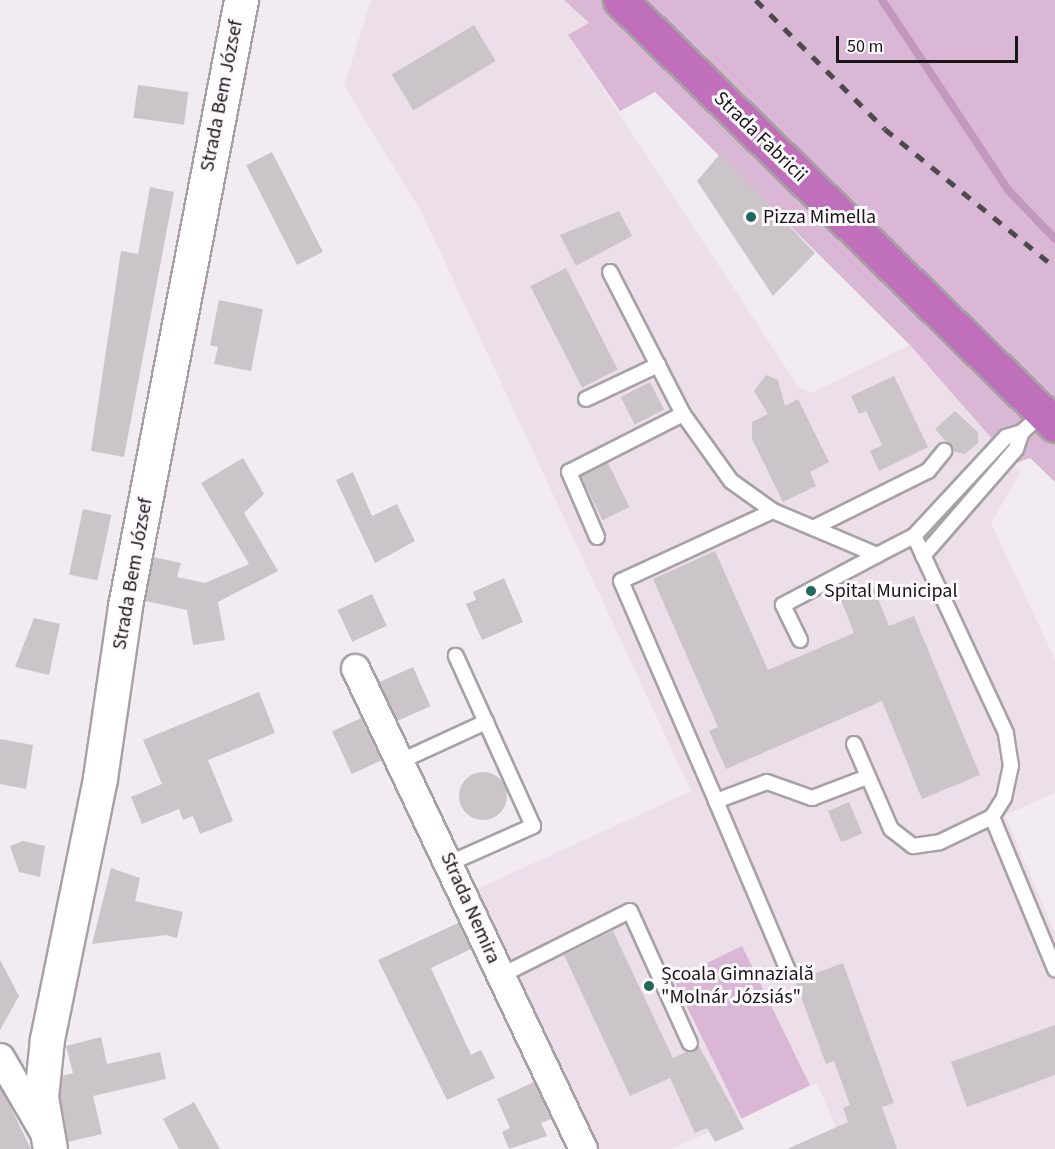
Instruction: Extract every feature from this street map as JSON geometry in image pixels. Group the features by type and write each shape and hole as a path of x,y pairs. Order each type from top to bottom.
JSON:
{"highway":[{"name":"Strada Fabricii","path":"620,0 1040,423"}],"main road":[{"name":"Strada Bem József","path":"50,1146 41,1097 47,1039 100,778 125,606 241,0"}],"street":[{"name":"Strada Nemira","path":"355,669 450,863 500,976 583,1149"},
{"path":"0,1057 50,1146"}],"lane":[{"path":"610,272 683,414 731,482 773,512 876,555"},
{"path":"586,399 658,365"},
{"path":"597,537 569,472 683,414"},
{"path":"800,640 783,606 914,536 1006,437 1040,423"},
{"path":"923,556 1040,423"},
{"path":"813,528 928,471 944,451"},
{"path":"773,512 621,581 789,973"},
{"path":"854,744 891,829 913,846 940,842 992,817 1008,785 1008,740 914,536"},
{"path":"450,863 533,826 456,656"},
{"path":"399,762 486,722"},
{"path":"716,801 767,782 812,798 867,777"},
{"path":"992,817 1055,969"},
{"path":"500,976 630,911 690,1043"}],"shaded area":[{"name":"Spital Municipal","path":"371,0 564,0 589,24 568,36 798,386 811,393 910,345 1021,472 991,523 1055,659 1055,793 1005,815 1055,933 1055,1149 845,1149 817,1083 672,1149 599,1149 477,889 691,791 422,213 344,86"},
{"path":"564,0 1055,0 1055,482 1030,458 1014,464 910,345 655,92 620,111 568,35 589,23"},
{"path":"742,946 810,1085 742,1119 674,979"}],"building":[{"path":"474,25 496,61 413,110 392,74"},
{"path":"138,85 189,92 184,125 133,118"},
{"path":"272,152 323,252 297,265 246,165"},
{"name":"Pizza Mimella","path":"720,154 815,253 773,296 697,181"},
{"path":"150,187 174,192 124,457 91,451 121,251 138,254"},
{"path":"619,211 632,236 576,266 560,235"},
{"path":"566,268 618,370 582,388 530,286"},
{"path":"219,300 263,309 251,371 214,364 218,347 210,345"},
{"path":"766,375 778,380 785,406 798,399 829,462 810,472 816,486 783,502 752,439 752,422 768,414 754,391"},
{"path":"894,376 928,447 879,471 870,451 882,445 866,411 859,414 851,396"},
{"path":"650,382 664,410 635,425 621,397"},
{"path":"955,411 978,432 978,443 965,454 955,452 935,429"},
{"path":"243,458 264,494 244,513 278,571 218,602 225,640 193,645 187,610 145,601 153,557 181,563 177,577 205,583 249,564 201,483"},
{"path":"608,463 629,507 603,520 581,476"},
{"path":"353,472 372,516 397,504 415,541 375,563 336,480"},
{"path":"83,509 111,515 97,581 69,575"},
{"path":"715,551 768,670 854,633 841,600 873,586 889,626 914,616 980,775 922,799 882,701 726,769 709,731 718,727 653,579"},
{"path":"504,578 523,622 482,640 466,604 476,600 473,592"},
{"path":"372,594 387,626 352,642 338,610"},
{"path":"34,618 60,624 49,675 15,667"},
{"path":"413,667 430,706 397,721 379,682"},
{"path":"259,692 275,733 208,760 233,821 200,834 193,816 183,820 179,809 142,824 131,797 162,784 143,740"},
{"path":"361,718 381,761 352,774 332,732"},
{"path":"0,739 33,745 26,789 0,784"},
{"path":"478,772 488,772 500,779 507,791 507,801 500,813 488,820 478,820 463,809 459,801 459,791 470,776"},
{"path":"849,802 862,833 841,842 828,811"},
{"path":"23,841 45,846 40,877 19,872 10,846"},
{"path":"111,868 140,878 135,901 183,912 177,938 166,935 92,944"},
{"path":"458,923 471,949 431,968 471,1055 481,1050 495,1078 447,1100 378,960"},
{"path":"613,931 673,1058 699,1046 744,1129 715,1142 707,1128 695,1133 670,1078 630,1096 564,955"},
{"path":"0,960 19,996 0,1030"},
{"path":"843,963 894,1103 882,1107 897,1149 787,1149 848,1122 843,1108 850,1105 834,1061 826,1064 795,981"},
{"path":"1055,1025 1055,1075 967,1107 951,1062"},
{"path":"101,1037 107,1064 160,1052 166,1079 93,1096 102,1134 68,1142 60,1096 62,1076 73,1073 66,1046"},
{"path":"534,1082 551,1119 541,1123 547,1136 509,1149 502,1132 510,1128 497,1099"},
{"path":"0,1088 11,1108 31,1149 0,1149"},
{"path":"194,1102 220,1149 179,1149 163,1119"}],"waterway":[{"path":"882,0 1008,190 1055,239"}],"railway":[{"path":"756,0 885,129 1055,267"}],"place":[{"name":"Pizza Mimella","path":"751,217"},
{"name":"Spital Municipal","path":"811,591"},
{"name":"Școala Gimnazială \"Molnár Józsiás\"","path":"649,986"}]}
